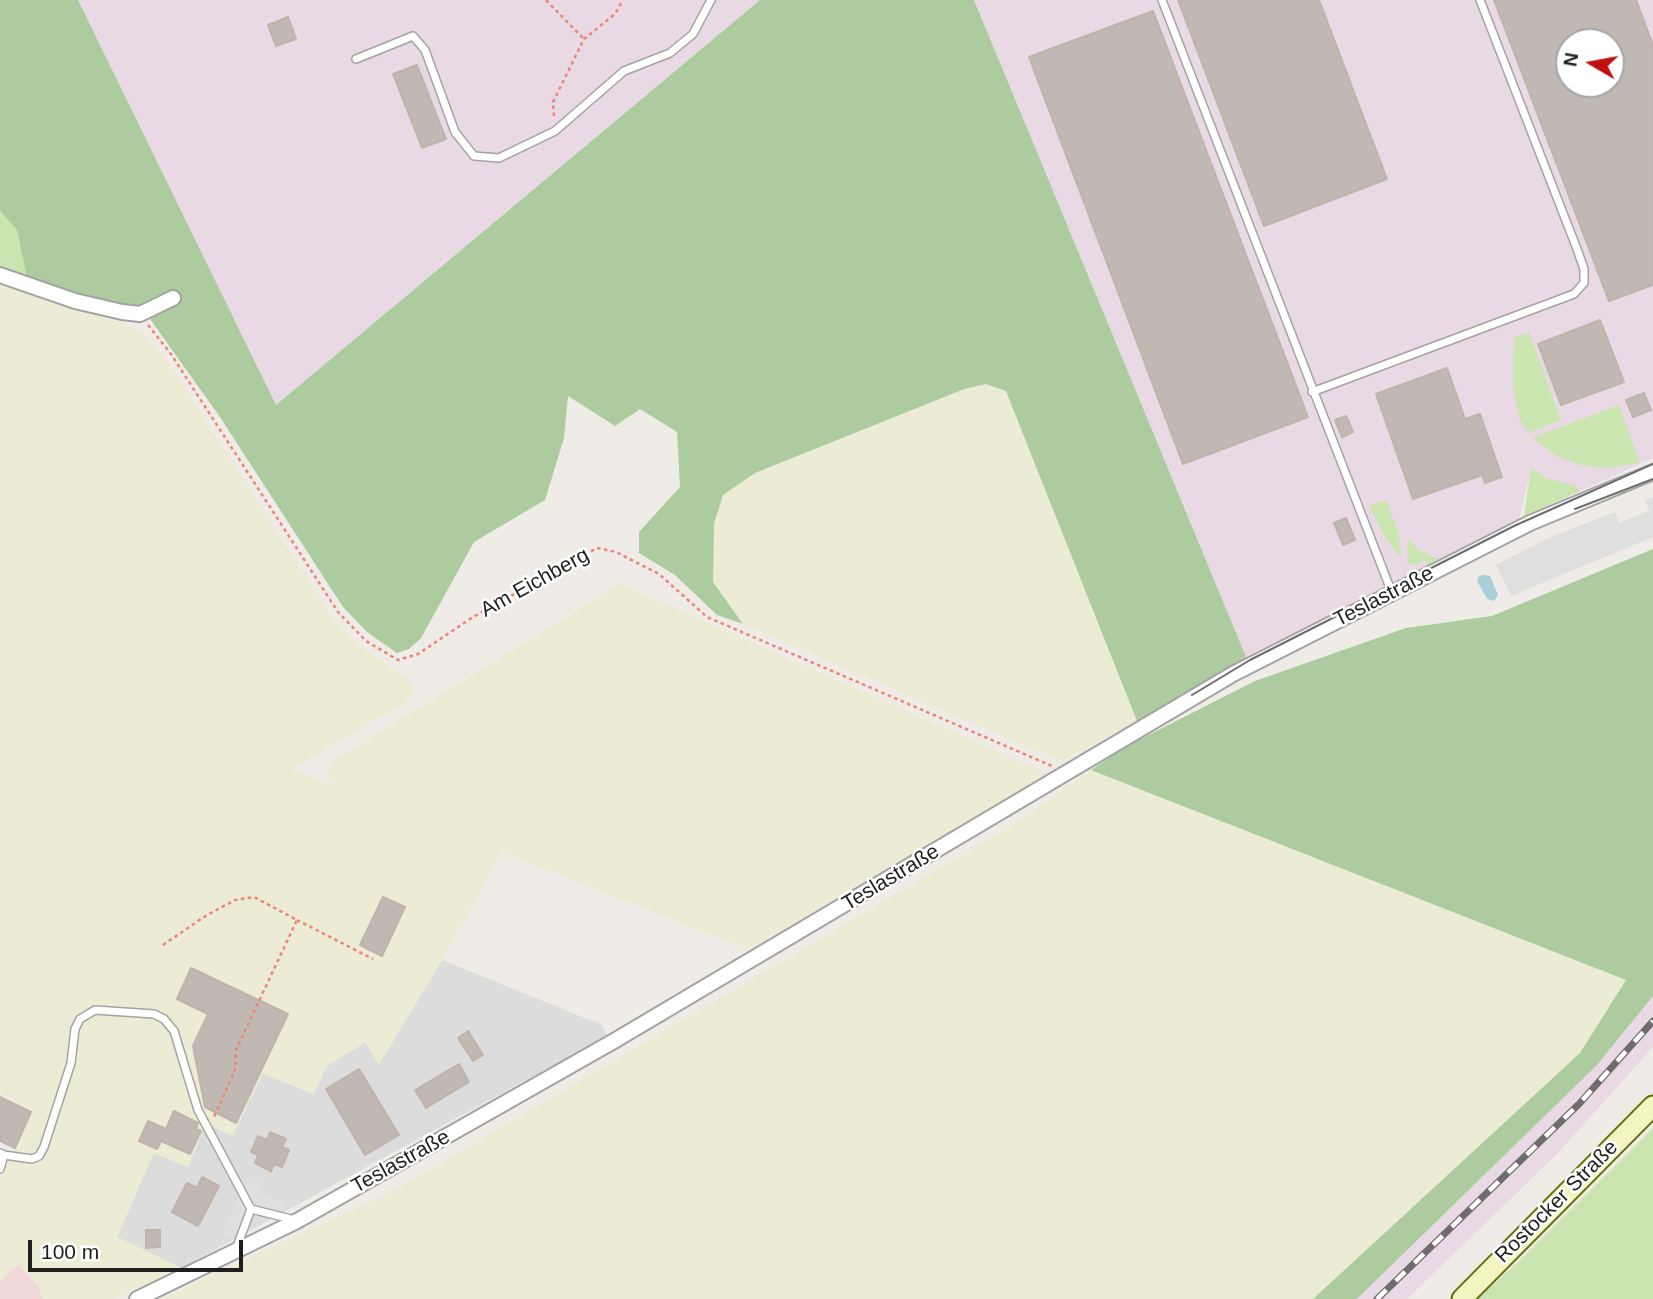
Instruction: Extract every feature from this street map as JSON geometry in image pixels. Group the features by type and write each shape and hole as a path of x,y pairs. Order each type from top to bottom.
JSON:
{"main road":[{"name":"Rostocker Straße","path":"1462,1299 1653,1106"}],"street":[{"path":"0,275 75,302 140,314 173,299"},
{"name":"Teslastraße","path":"137,1299 297,1220 614,1041 1233,674 1544,517 1653,472"}],"lane":[{"path":"356,59 413,36 425,50 455,132 474,156 499,158 555,131 624,71 670,53 693,34 711,0"},
{"path":"1162,0 1392,593"},
{"path":"1312,392 1574,294 1584,284 1584,269 1480,0"},
{"path":"0,1169 2,1154 32,1159 39,1156 71,1063 75,1030 80,1019 95,1010 146,1013 164,1019 174,1031 198,1110 251,1209 297,1220"},
{"path":"235,1252 251,1209"}],"path":[{"path":"546,0 584,39"},
{"path":"555,131 553,102 584,39 615,14 623,0"},
{"name":"Am Eichberg","path":"140,314 171,354 338,612 366,640 398,660 418,654 473,617 597,548 616,552 659,574 707,617 1066,772"},
{"path":"163,945 207,915 235,901 254,897 373,959"},
{"path":"208,1129 235,1070 236,1050 297,920"}],"shaded area":[{"path":"78,0 760,0 276,405"},
{"path":"974,0 1653,0 1653,458 1581,491 1574,485 1546,478 1531,468 1519,520 1246,657"},
{"path":"1653,497 1653,537 1511,596 1496,565 1548,538 1615,512 1619,523 1649,511 1645,500"},
{"path":"442,960 602,1025 607,1036 181,1268 117,1237 154,1152 206,1123 233,1135 263,1073 313,1094 327,1066 366,1042 379,1064"},
{"path":"1653,996 1653,1047 1557,1154 1407,1299 1357,1299 1597,1065"},
{"path":"253,1177 261,1180 257,1192 286,1204 221,1239 240,1195"},
{"path":"19,1264 39,1288 43,1299 0,1299 0,1281"}],"green space":[{"path":"0,0 78,0 276,405 760,0 974,0 1246,657 1137,721 1006,391 986,384 964,389 755,473 723,495 714,524 713,582 743,624 717,615 675,575 639,553 639,532 680,487 677,432 640,409 615,426 568,396 564,438 545,500 474,542 421,638 409,649 397,653 367,632 343,607 220,417 140,305 120,305 77,296 27,279 17,230 0,211"},
{"path":"0,211 17,230 27,279 0,270"},
{"path":"0,282 34,297 133,327 147,337 166,359 331,616 361,646 410,681 415,691 408,701 291,769 332,785 326,771 335,760 620,584 1049,774 748,949 502,852 379,1065 365,1042 327,1066 313,1094 263,1073 232,1136 206,1123 188,1167 154,1153 117,1237 181,1268 114,1299 43,1299 39,1288 19,1264 0,1281 0,1179 33,1111 0,1093"},
{"path":"1529,332 1561,420 1528,433 1519,418 1513,385 1514,338"},
{"path":"986,384 1006,391 1137,721 1061,761 743,624 713,582 714,524 723,495 755,473 964,389"},
{"path":"1619,405 1640,463 1606,468 1579,465 1555,455 1532,438"},
{"path":"1531,467 1546,478 1574,485 1581,491 1524,516"},
{"path":"1386,500 1399,534 1401,558 1383,534 1369,506"},
{"path":"1408,539 1421,551 1439,560 1429,565 1424,559 1417,565 1407,563"},
{"path":"1653,549 1653,996 1597,1065 1357,1299 1313,1299 1580,1053 1626,980 1091,770 1125,747 1255,681 1406,628 1492,616"},
{"path":"1091,770 1626,980 1580,1053 1313,1299 161,1299 392,1192 1013,825"},
{"path":"1653,1128 1653,1299 1477,1299 1516,1264"}],"water":[{"path":"1479,576 1490,576 1498,595 1494,601 1487,599 1477,581"}],"building":[{"path":"1178,0 1319,0 1387,179 1264,226"},
{"path":"1494,0 1636,0 1653,45 1653,285 1609,301"},
{"path":"1153,11 1308,417 1183,464 1029,57"},
{"path":"288,17 296,39 276,46 268,25"},
{"path":"417,65 446,139 422,148 393,74"},
{"path":"1600,320 1624,382 1561,405 1538,344"},
{"path":"1447,368 1465,419 1480,414 1502,477 1485,483 1482,475 1413,499 1376,394"},
{"path":"1644,393 1651,410 1633,417 1626,400"},
{"path":"1346,416 1353,432 1342,437 1335,420"},
{"path":"1346,518 1355,540 1343,545 1334,523"},
{"path":"383,897 405,907 382,956 360,945"},
{"path":"191,968 288,1014 236,1123 205,1107 193,1046 208,1014 177,999"},
{"path":"468,1031 483,1055 473,1061 458,1038"},
{"path":"459,1064 469,1082 426,1108 415,1090"},
{"path":"359,1069 399,1135 365,1155 326,1089"},
{"path":"0,1097 31,1112 15,1148 0,1141"},
{"path":"174,1111 198,1123 196,1129 201,1131 190,1154 161,1141 157,1149 139,1141 148,1121 166,1129"},
{"path":"270,1132 286,1139 282,1147 289,1150 282,1167 274,1164 271,1171 255,1163 258,1155 251,1152 258,1136 267,1140"},
{"path":"202,1177 219,1186 198,1226 172,1212 187,1183 197,1188"},
{"path":"146,1230 160,1230 160,1247 146,1248"}],"tram line":[{"path":"1192,695 1250,660 1514,526 1653,464"},
{"path":"1575,509 1653,479"}],"railway":[{"path":"1377,1299 1579,1104 1653,1021"}]}
